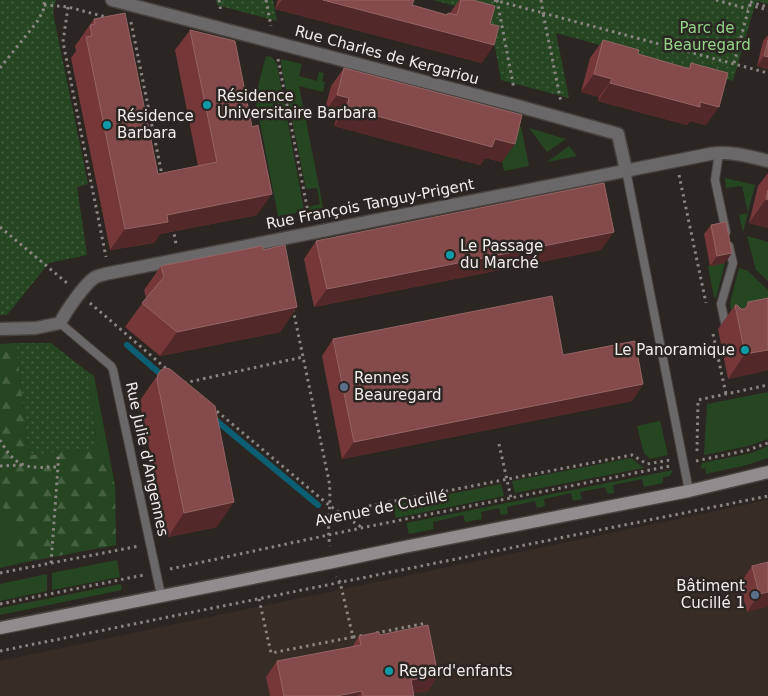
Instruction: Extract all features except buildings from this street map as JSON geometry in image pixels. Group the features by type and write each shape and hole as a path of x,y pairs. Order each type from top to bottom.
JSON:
{"street":[{"name":"Rue Charles de Kergariou","path":"112,0 618,134 626,170"},
{"name":"Rue François Tanguy-Prigent","path":"60,323 69,307 95,278 110,274 676,160 719,153 736,153 768,161"},
{"path":"0,329 36,328 60,323"},
{"path":"0,628 689,491 768,472"}],"lane":[{"path":"719,153 715,180 733,263 720,304 726,328"},
{"path":"626,170 689,491"},
{"name":"Rue Julie d'Angennes","path":"60,323 111,366 113,370 161,595"}],"path":[{"path":"0,68 37,22 44,11 45,0"},
{"path":"266,0 312,233"},
{"path":"518,106 496,0 768,73"},
{"path":"541,0 565,119"},
{"path":"716,0 750,4 768,9"},
{"path":"128,4 164,183"},
{"path":"734,63 750,4"},
{"path":"44,5 68,7 113,18"},
{"path":"68,7 63,42 110,274"},
{"path":"122,21 131,23"},
{"path":"676,160 707,306"},
{"path":"171,221 179,259"},
{"path":"0,228 176,377"},
{"path":"293,309 329,481 328,535"},
{"path":"711,326 726,394"},
{"path":"191,389 184,384 303,357"},
{"path":"369,506 632,455 647,464 683,461 696,455 698,400 768,385"},
{"path":"212,407 330,506 361,528"},
{"path":"0,440 22,465"},
{"name":"Avenue de Cucillé","path":"0,604 683,461 748,450 768,443"},
{"path":"499,444 511,498"},
{"path":"51,563 58,453"},
{"path":"0,466 58,467"},
{"path":"0,651 768,496"},
{"path":"0,573 150,544"},
{"path":"333,562 336,577 340,582 353,637"},
{"path":"259,599 271,653 427,623"}],"shaded area":[{"path":"768,500 768,696 0,696 0,661"}],"green space":[{"path":"0,0 56,0 53,13 88,184 77,187 87,255 49,263 7,315 0,315"},
{"path":"216,0 273,0 277,21 217,5"},
{"name":"Parc de Beauregard","path":"433,0 768,0 768,4 756,1 733,81 556,33 569,98 501,80 489,15"},
{"path":"266,56 272,57 277,64 304,210 278,216 255,97"},
{"path":"281,59 302,64 299,76 317,81 319,72 324,73 322,81 325,82 323,92 299,86 322,208 310,210 309,207 320,204 317,188 306,189"},
{"path":"512,124 521,127 529,166 504,171 502,162"},
{"path":"529,128 566,139 547,152"},
{"path":"569,146 577,156 547,162"},
{"path":"725,178 755,185 748,213 742,186 726,188"},
{"path":"748,213 743,232 739,215"},
{"path":"747,236 768,242 768,281 756,270"},
{"path":"725,263 716,298 714,297 708,266"},
{"path":"739,268 748,271 768,290 768,317 733,324 730,303"},
{"path":"16,343 29,455 97,449 110,471 115,485 116,545 21,563 18,557 17,524 12,515 0,506 0,344"},
{"path":"16,343 51,343 88,372 97,449 29,455"},
{"path":"88,372 94,376 115,485 110,471 97,449"},
{"path":"768,392 768,439 748,446 704,455 707,404"},
{"path":"660,421 668,455 650,459 644,453 637,426"},
{"path":"768,446 768,458 747,465 706,474 705,468 701,469 702,463 752,453"},
{"path":"631,458 644,468 515,493 512,481"},
{"path":"673,470 670,476 663,477 663,483 644,487 642,479 613,485 614,493 608,494 605,487 580,492 582,499 573,501 571,493 544,499 545,506 537,508 535,501 507,507 508,514 501,515 499,508 481,512 482,519 465,522 463,515 433,522 434,529 409,534 406,523"},
{"path":"501,484 504,496 396,518 393,505"},
{"path":"0,506 12,515 17,524 18,552 21,563 0,568"},
{"path":"117,560 120,577 52,590 52,573"},
{"path":"47,574 47,591 0,601 0,584"},
{"path":"121,584 122,590 0,615 0,608"}],"waterway":[{"path":"127,345 164,377"},
{"path":"212,417 318,505"}],"place":[{"name":"Résidence Universitaire Barbara","path":"207,105"},
{"name":"Résidence Barbara","path":"107,125"},
{"name":"Le Passage du Marché","path":"450,255"},
{"name":"Le Panoramique","path":"745,350"},
{"name":"Rennes Beauregard","path":"344,387"},
{"name":"Bâtiment Cucillé 1","path":"755,595"},
{"name":"Regard'enfants","path":"389,671"}]}
